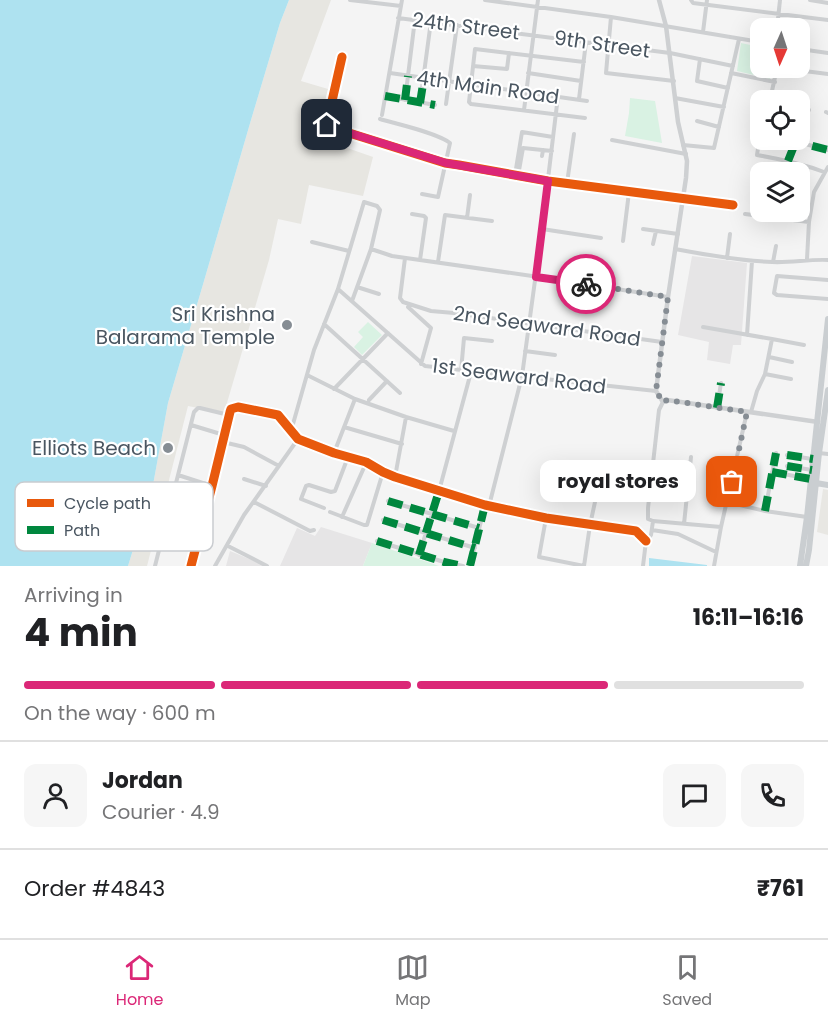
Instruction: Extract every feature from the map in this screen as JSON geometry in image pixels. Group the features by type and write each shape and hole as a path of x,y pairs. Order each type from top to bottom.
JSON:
{"main road":[{"path":"806,566 811,506 819,453 828,319"},
{"path":"814,481 813,459 828,390"},
{"path":"814,481 828,485"},
{"path":"800,566 807,517 811,506"}],"street":[{"path":"350,0 401,6"},
{"path":"402,0 380,117 448,140 450,144 437,198 422,195"},
{"path":"485,0 611,17 750,41"},
{"path":"524,110 538,0"},
{"path":"659,0 666,26 687,169 656,391 663,402"},
{"path":"691,0 693,3 707,2 828,20"},
{"path":"778,18 780,0"},
{"path":"810,0 828,3"},
{"path":"703,32 707,2"},
{"path":"611,17 606,73 674,81"},
{"name":"24th Street","path":"398,18 533,35"},
{"path":"405,100 415,20"},
{"path":"420,102 431,21"},
{"path":"446,104 457,25"},
{"name":"9th Street","path":"533,35 670,53 733,66"},
{"path":"683,145 714,148 739,39"},
{"path":"579,99 586,42"},
{"path":"584,62 475,49 470,103 585,118"},
{"path":"810,50 828,53"},
{"path":"473,66 508,69 509,53"},
{"path":"342,57 327,125 330,127 446,163 548,181 732,205"},
{"path":"700,59 697,81 728,88"},
{"path":"810,72 828,74"},
{"name":"4th Main Road","path":"390,73 587,101"},
{"path":"528,73 581,81"},
{"path":"731,73 775,82"},
{"path":"773,90 776,78"},
{"path":"385,96 435,105"},
{"path":"470,566 522,376 558,96"},
{"path":"675,98 724,107"},
{"path":"697,121 719,127"},
{"path":"517,175 522,132 553,137"},
{"path":"567,183 574,134"},
{"path":"612,140 686,154"},
{"path":"810,145 828,150"},
{"path":"517,175 523,148 552,152"},
{"path":"542,156 543,150"},
{"path":"757,150 758,155 825,172"},
{"path":"788,161 792,150"},
{"path":"810,216 814,192 828,167"},
{"path":"623,241 629,192"},
{"path":"467,218 470,195"},
{"path":"291,431 324,324 338,290 364,202 379,207 380,210 371,249 352,301"},
{"path":"412,214 426,218 420,260"},
{"path":"745,214 750,215"},
{"path":"438,262 445,216 492,221"},
{"path":"807,259 809,222"},
{"path":"542,229 602,238"},
{"path":"643,229 678,234"},
{"path":"653,244 656,231"},
{"path":"727,258 730,234"},
{"path":"312,242 349,251"},
{"path":"773,262 776,246"},
{"path":"371,249 392,256 668,297"},
{"path":"675,249 752,261 828,260"},
{"name":"2nd Seaward Road","path":"405,258 400,299 403,302 431,311 662,342"},
{"path":"747,335 752,261"},
{"path":"828,280 777,276 774,293 828,299"},
{"path":"357,287 379,294"},
{"name":"1st Seaward Road","path":"338,290 425,366 656,391"},
{"path":"408,307 431,328 421,364"},
{"path":"324,324 400,393"},
{"path":"703,327 804,345"},
{"path":"334,389 388,333"},
{"path":"461,370 464,338 492,341"},
{"path":"714,566 721,527 749,412 765,374 772,339"},
{"path":"525,351 555,355"},
{"path":"769,357 792,362"},
{"path":"419,555 471,372"},
{"path":"765,374 791,379"},
{"path":"307,375 355,399 454,431"},
{"path":"369,400 387,381"},
{"path":"717,408 721,383"},
{"path":"334,453 355,399"},
{"path":"721,527 648,519 659,410 663,402 667,400 821,422"},
{"path":"213,482 229,415 231,409 238,407 278,415 298,439 366,462 395,477 487,506 546,518 636,531 646,541"},
{"path":"176,482 194,412 198,408 229,415"},
{"path":"395,477 406,417"},
{"path":"191,425 224,435"},
{"path":"344,427 402,444"},
{"path":"215,566 244,515 298,439"},
{"path":"223,442 243,447 279,466"},
{"path":"765,511 776,453"},
{"path":"819,453 828,454"},
{"path":"787,455 813,459"},
{"path":"324,508 301,499 306,486 335,491 348,457"},
{"path":"684,524 691,457"},
{"path":"342,517 366,462"},
{"path":"787,466 812,470"},
{"path":"330,512 367,525 383,472"},
{"path":"772,472 814,481"},
{"path":"178,475 200,482"},
{"path":"244,479 266,486"},
{"path":"388,501 479,528"},
{"path":"254,502 310,531 314,530"},
{"path":"546,518 539,556 584,566 595,502"},
{"path":"727,502 765,511 807,517"},
{"path":"383,519 475,548"},
{"path":"643,566 646,541 651,535 652,521"},
{"path":"652,530 678,534 716,552"},
{"path":"377,541 419,555 464,566"},
{"path":"228,546 267,566"},
{"path":"155,566 159,551"},
{"path":"191,566 195,551"}],"shaded area":[{"path":"692,256 747,263 741,345 733,345 730,364 707,360 709,342 678,335"},
{"path":"823,489 828,490 828,535 817,532"},
{"path":"321,527 372,543 363,566 280,566 297,528 315,536"},
{"path":"230,551 266,566 226,566"}],"green space":[{"path":"741,43 750,45 750,74 737,71"},
{"path":"630,98 655,101 662,143 625,136"},
{"path":"368,322 382,335 362,355 354,347 363,337 358,332"},
{"path":"372,543 439,566 363,566"}],"sand":[{"path":"289,0 331,0 301,81 328,89 316,137 373,157 363,196 309,185 301,224 278,219 269,260 224,413 188,406 169,482 154,482 168,403 280,23"},
{"path":"133,551 151,551 147,566 128,566"}],"water":[{"path":"0,0 289,0 280,23 168,403 154,482 15,482 15,551 133,551 128,566 0,566"},
{"path":"649,558 707,565 707,566 649,566"}],"marked path":[{"path":"405,100 408,76"},
{"path":"420,103 424,78"},
{"path":"385,96 435,105"},
{"path":"810,145 828,150"},
{"path":"788,161 792,150"},
{"path":"717,408 721,383"},
{"path":"765,511 776,453"},
{"path":"787,455 813,459"},
{"path":"787,466 812,470"},
{"path":"772,472 811,479"},
{"path":"419,555 439,491"},
{"path":"388,501 479,528"},
{"path":"470,566 485,505"},
{"path":"383,520 475,548"},
{"path":"377,541 463,566"}],"cycle path":[{"path":"342,57 327,123 330,127 445,163 548,181 733,205"},
{"path":"213,482 231,409 238,407 278,415 298,439 366,462 395,477 485,505 546,518 636,531 646,541"},
{"path":"191,566 195,551"}],"way so far":[{"path":"586,284 668,297 656,391 663,402 667,400 747,412 732,482"}],"place":[{"name":"Sri Krishna Balarama Temple","path":"287,325"},
{"name":"Elliots Beach","path":"168,448"},
{"name":"royal stores","path":"732,482"}],"route":[{"path":"327,125 446,163 548,181 536,277 586,284"}]}
